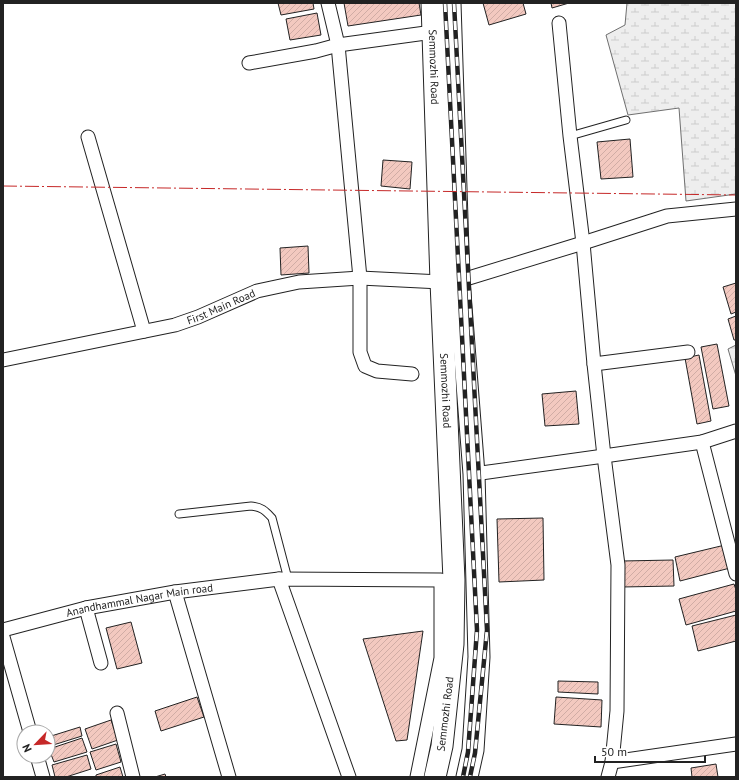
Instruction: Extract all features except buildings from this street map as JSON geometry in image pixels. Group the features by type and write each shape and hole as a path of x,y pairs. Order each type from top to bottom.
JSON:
{"main road":[{"name":"Semmozhi Road","path":"432,3 450,281 474,474 479,657 473,750 467,777"},
{"name":"Semmozhi Road","path":"436,777 442,746 453,644 447,580 450,281 450,3"}],"street":[{"path":"328,3 338,45 360,278 360,352 365,366 377,371 412,374"},
{"path":"559,23 604,456 618,565 617,711 612,762 608,777"},
{"path":"249,63 316,51 338,45 433,32"},
{"path":"88,137 144,331"},
{"name":"First Main Road","path":"3,360 175,325 198,317 257,291 299,282 360,278 450,281 583,243 667,216 736,209"},
{"path":"594,364 688,352"},
{"path":"474,474 702,442 736,431"},
{"path":"702,442 736,574"},
{"path":"283,579 349,777"},
{"name":"Anandhammal Nagar Main road","path":"3,630 86,608 174,592 283,579 447,580"},
{"path":"417,777 441,658 447,580"},
{"path":"174,592 229,777"},
{"path":"86,608 101,663"},
{"path":"3,637 28,724"},
{"path":"117,713 133,777"},
{"path":"612,762 736,744"},
{"path":"39,764 43,777"}],"lane":[{"path":"570,136 626,120"},
{"path":"179,514 251,506 259,507 272,518 283,579"}],"green space":[{"path":"627,3 736,3 736,194 686,201 679,108 628,115 606,35 625,25"},
{"path":"736,345 736,376 728,349"}],"railway":[{"path":"445,3 477,630 468,752 463,777"},
{"path":"454,3 487,630 475,753 470,777"}],"power":[{"path":"3,186 736,195"}]}
